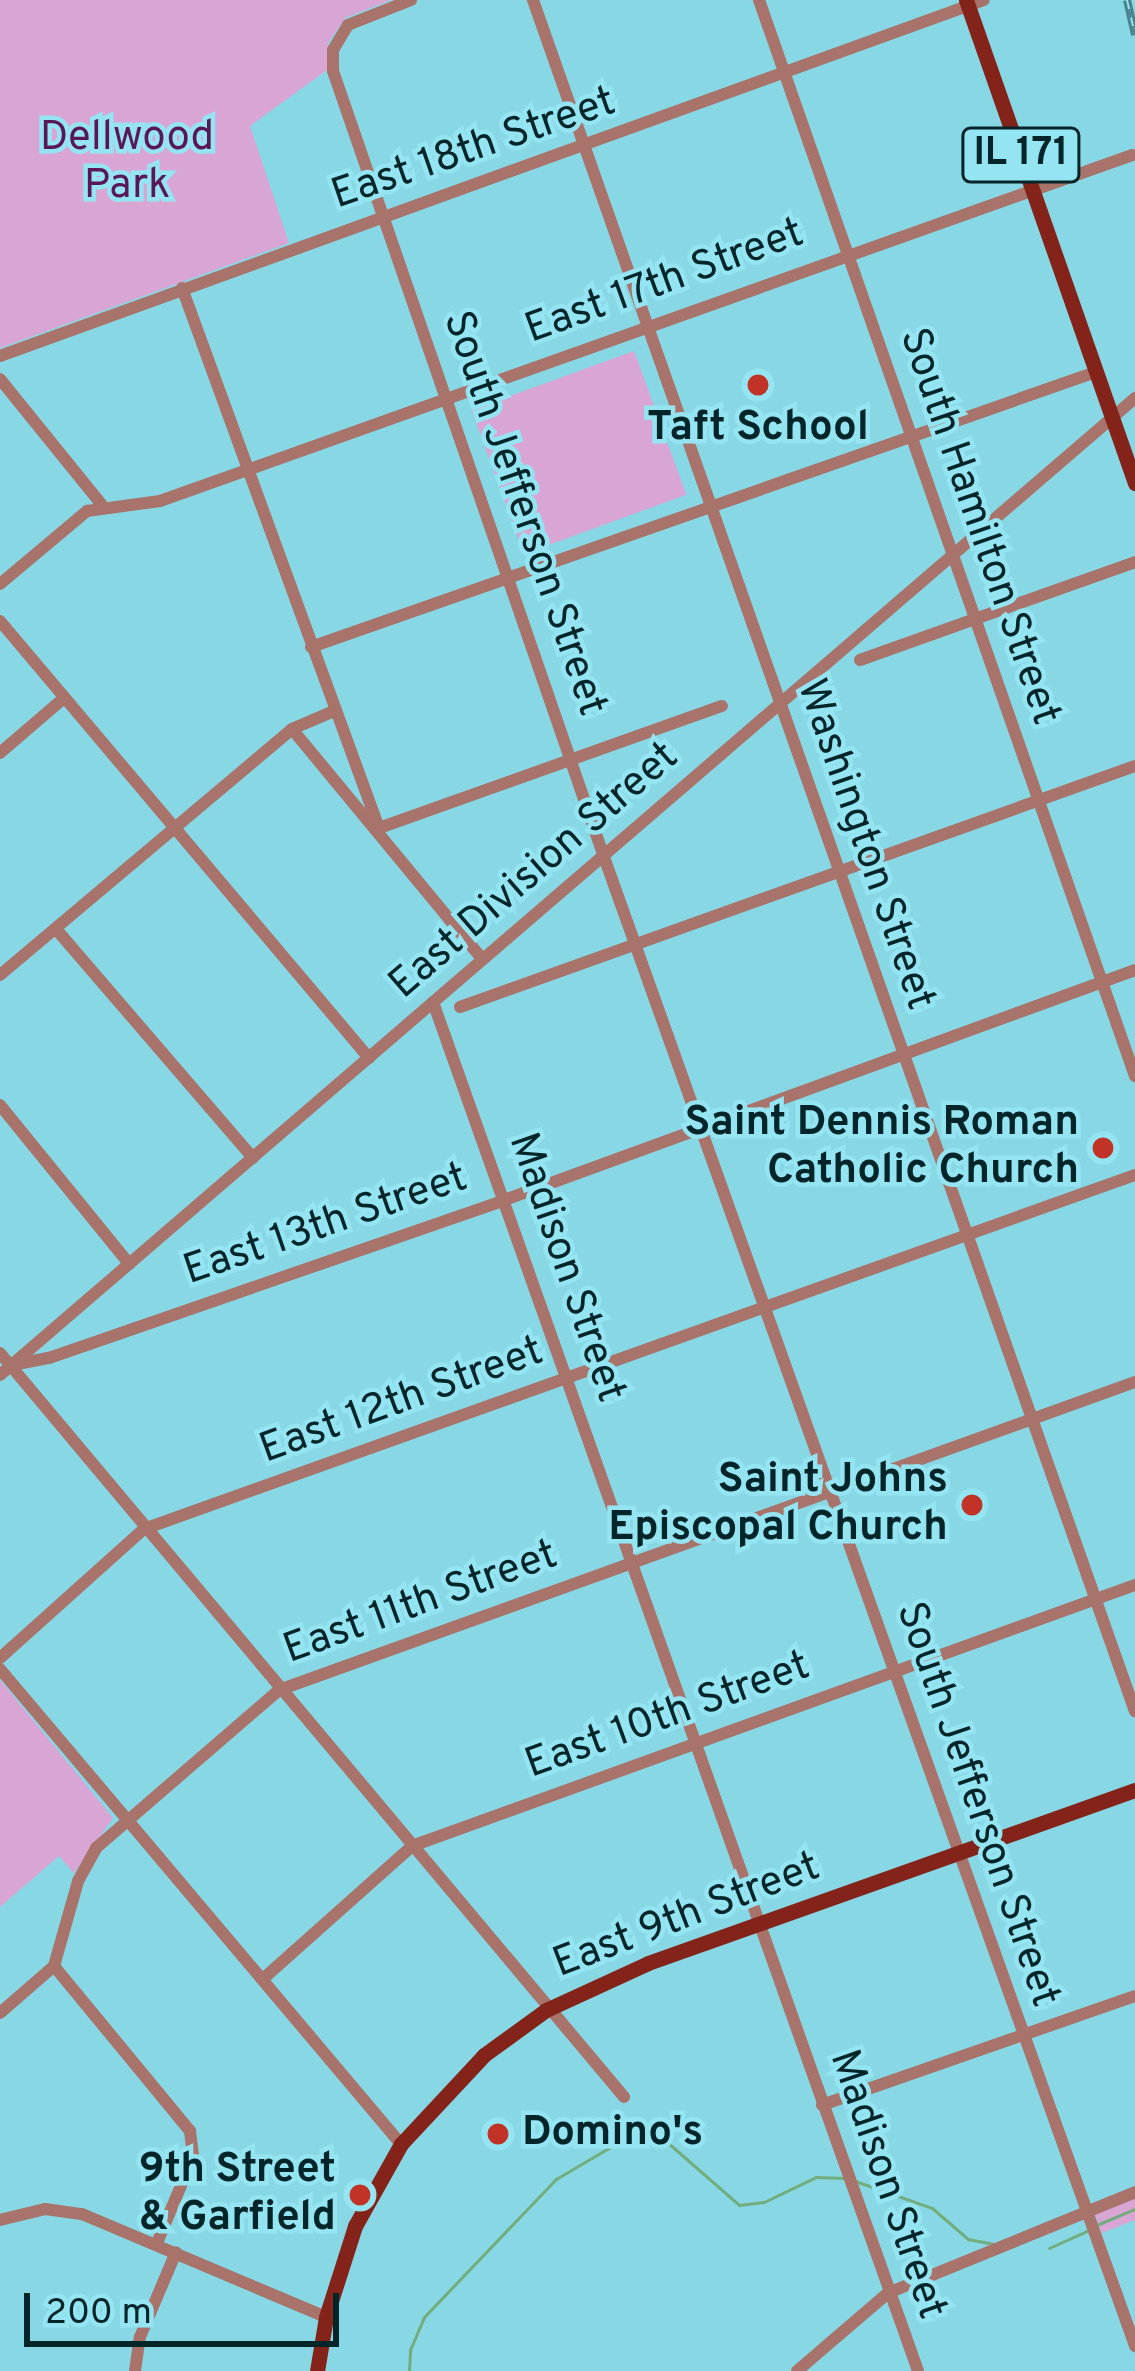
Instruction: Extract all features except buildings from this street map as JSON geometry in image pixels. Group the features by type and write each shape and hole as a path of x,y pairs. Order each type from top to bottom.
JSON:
{"main road":[{"name":"IL 171","path":"973,2 1135,483"},
{"name":"East 9th Street","path":"317,2371 326,2317 355,2226 400,2144 484,2055 546,2010 648,1963 1135,1790"}],"street":[{"name":"South Jefferson Street","path":"411,0 348,25 331,60 604,857 1135,2346"},
{"name":"Washington Street","path":"533,0 1135,1711"},
{"name":"South Hamilton Street","path":"759,0 1135,1076"},
{"name":"East 18th Street","path":"0,356 582,143 787,74 973,2"},
{"name":"East 17th Street","path":"0,584 87,511 144,506 1132,155"},
{"path":"182,288 379,828"},
{"path":"311,647 1096,372"},
{"path":"0,379 104,506"},
{"name":"East Division Street","path":"5,1370 1135,398"},
{"path":"860,660 1135,562"},
{"path":"0,621 369,1058"},
{"path":"0,753 64,698"},
{"path":"379,828 722,706"},
{"path":"0,975 292,729 334,711"},
{"path":"292,729 379,828 482,959"},
{"path":"460,1007 1135,766"},
{"path":"56,929 253,1158"},
{"name":"East 13th Street","path":"5,1370 507,1198 1135,970"},
{"name":"Madison Street","path":"434,1002 918,2371"},
{"path":"0,1106 129,1264"},
{"name":"East 12th Street","path":"0,1658 144,1529 1135,1175"},
{"path":"0,1353 5,1370 624,2097"},
{"name":"East 11th Street","path":"54,1966 88,1862 129,1819 279,1690 1135,1382"},
{"name":"East 10th Street","path":"264,1978 412,1846 1135,1585"},
{"path":"0,1670 400,2144"},
{"path":"0,2013 54,1966 190,2131 193,2157 157,2243"},
{"path":"822,2104 1135,1996"},
{"path":"797,2371 888,2293 1135,2192"},
{"path":"0,2220 45,2209 82,2214 326,2317"},
{"path":"135,2371 140,2337 176,2252"}],"green space":[{"name":"Dellwood Park","path":"0,0 391,0 345,18 328,43 327,70 250,126 289,243 0,348"},
{"path":"634,351 686,495 524,554 471,410"},
{"path":"0,1680 113,1818 74,1873 59,1856 0,1907"},
{"path":"1135,2198 1135,2220 1102,2233 1095,2214"}],"waterway":[{"path":"409,2371 410,2350 424,2317 556,2179 612,2146 649,2138 667,2142 739,2205 764,2202 816,2177 845,2178"},
{"path":"855,2181 932,2208 968,2239 993,2244"},
{"path":"1099,2224 1135,2209"},
{"path":"1049,2248 1091,2229"}],"railway":[{"path":"1127,0 1135,35"}],"place":[{"name":"Taft School","path":"758,385"},
{"name":"Saint Dennis Roman Catholic Church","path":"1103,1148"},
{"name":"Saint Johns Episcopal Church","path":"972,1505"},
{"name":"Domino's","path":"498,2134"},
{"name":"9th Street & Garfield","path":"360,2195"}]}
